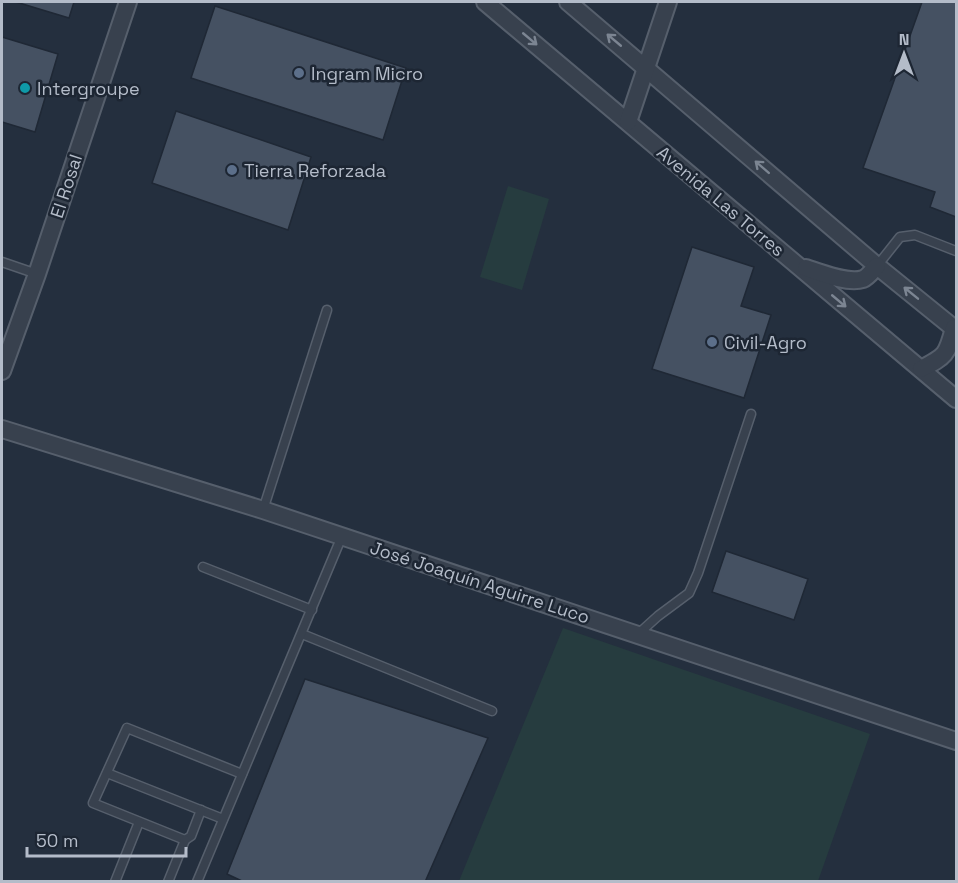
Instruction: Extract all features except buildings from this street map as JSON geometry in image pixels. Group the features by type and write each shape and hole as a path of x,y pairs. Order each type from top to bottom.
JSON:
{"street":[{"name":"El Rosal","path":"2,370 37,274 128,2"},
{"name":"Avenida Las Torres","path":"486,2 957,399"},
{"path":"568,2 877,266 955,329 949,347 941,358 921,369"},
{"path":"628,122 668,2"},
{"path":"794,263 829,276 849,280 864,278 877,266"},
{"name":"José Joaquín Aguirre Luco","path":"2,429 263,510 957,741"}],"lane":[{"path":"877,266 900,237 915,235 957,251"},
{"path":"2,262 37,274"},
{"path":"263,510 327,310"},
{"path":"637,635 688,593 698,573 751,414"},
{"path":"197,882 342,536"},
{"path":"203,567 312,610"},
{"path":"302,634 492,711"},
{"path":"185,840 93,803 127,728 242,774"},
{"path":"106,773 224,819"},
{"path":"168,882 185,840 191,836 201,810"},
{"path":"114,882 139,822"}],"green space":[{"path":"508,186 549,199 522,290 480,277"},
{"path":"563,628 870,734 818,881 459,881"}],"place":[{"name":"Ingram Micro","path":"299,73"},
{"name":"Intergroupe","path":"25,88"},
{"name":"Tierra Reforzada","path":"232,170"},
{"name":"Civil-Agro","path":"712,342"}]}
